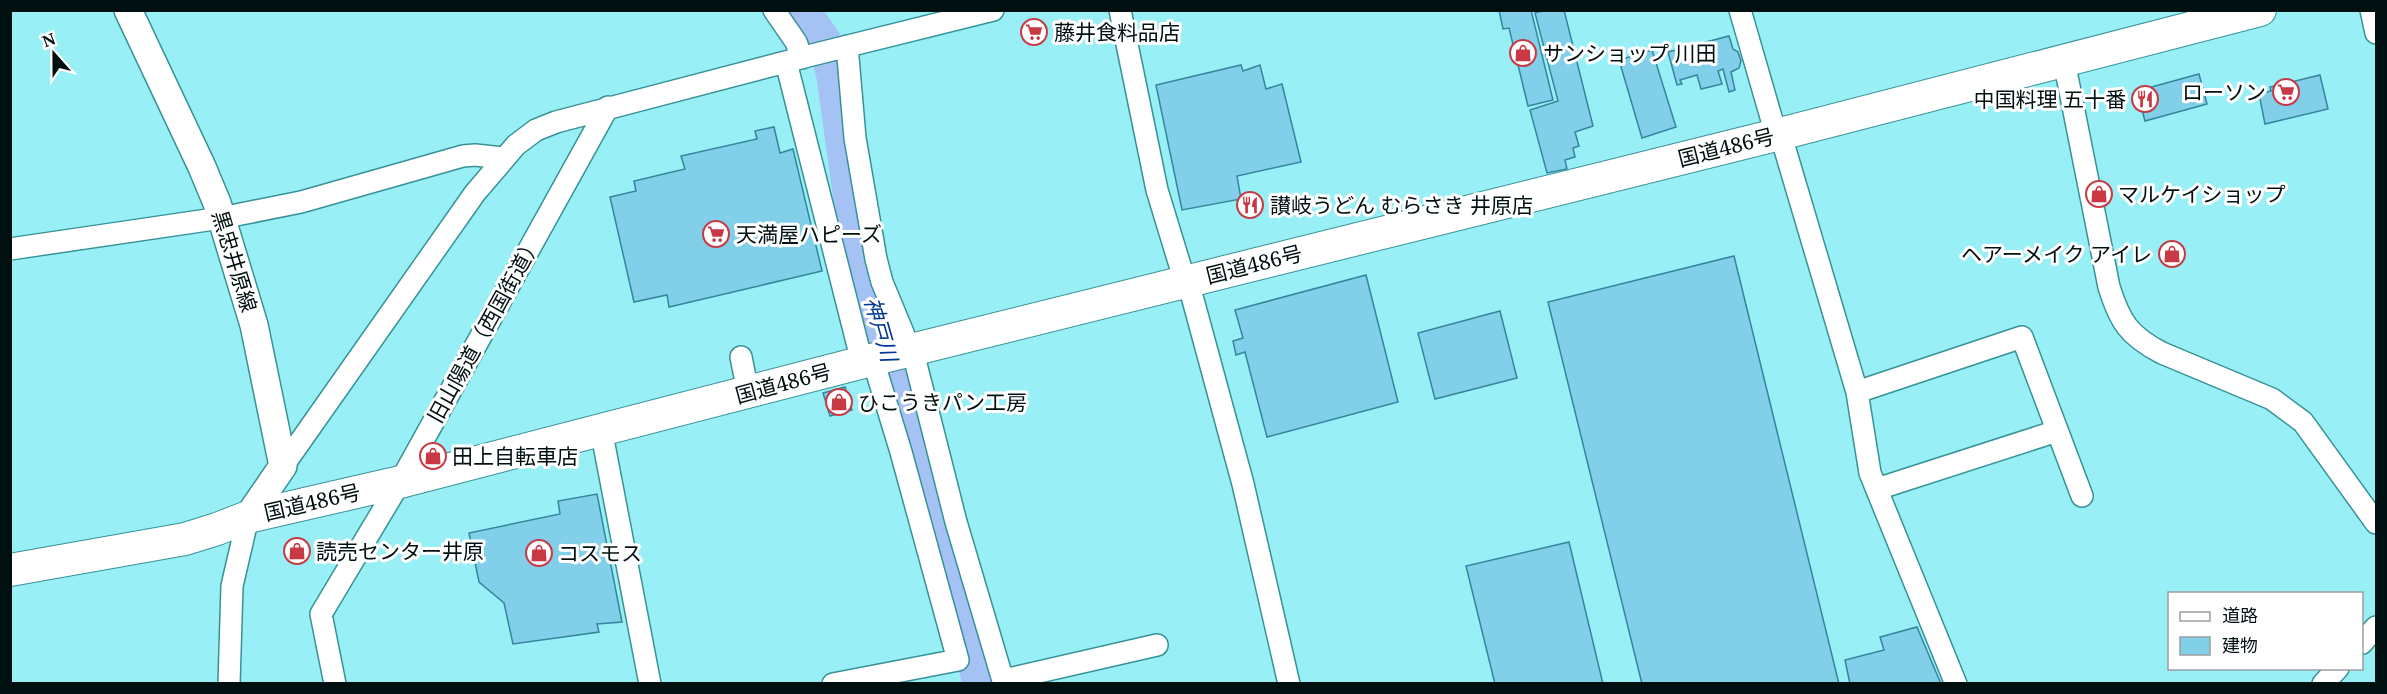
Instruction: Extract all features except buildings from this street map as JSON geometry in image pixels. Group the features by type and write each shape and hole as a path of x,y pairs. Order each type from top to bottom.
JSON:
{"highway":[{"name":"国道486号","path":"10,570 185,539 217,530 248,517 400,482 1185,280 1780,134 2260,10"},
{"name":"国道486号","path":"10,553 181,521 216,516 248,517"}],"main road":[{"name":"黒忠井原線","path":"128,10 202,167 221,218 254,325 283,466"},
{"path":"248,517 283,466"}],"street":[{"path":"774,10 796,42 885,357 902,452 958,660 833,684"},
{"path":"283,466 475,193 502,158 516,144 536,130 608,107 993,10"},
{"path":"1120,10 1157,190 1192,297 1243,484 1289,684"},
{"path":"1740,10 1773,124 1780,134 1857,392 1870,473 1956,684"},
{"path":"2371,10 2376,33"},
{"path":"843,47 857,148 882,282 885,357 956,522 1004,682 1156,645"},
{"path":"2064,60 2109,287 2116,310 2127,329 2144,344 2272,399 2289,410 2303,422 2376,523"},
{"name":"旧山陽道（西国街道）","path":"335,684 321,614 400,482 608,107"},
{"path":"10,249 221,218 301,202 463,156 502,158"},
{"path":"1857,392 2022,337 2082,496"},
{"path":"741,357 748,392"},
{"path":"601,429 650,684"},
{"path":"1877,489 2056,431"},
{"path":"229,684 232,586 248,517"},
{"path":"2363,641 2376,627"},
{"path":"2323,684 2337,670"}],"waterway":[{"name":"神戸川","path":"803,10 825,41 833,77 856,242 953,572 979,684"}],"place":[{"name":"藤井食料品店","path":"1034,32"},
{"name":"サンショップ 川田","path":"1523,53"},
{"name":"ローソン","path":"2286,92"},
{"name":"中国料理 五十番","path":"2145,99"},
{"name":"マルケイショップ","path":"2099,194"},
{"name":"讃岐うどん むらさき 井原店","path":"1250,205"},
{"name":"天満屋ハピーズ","path":"716,234"},
{"name":"ヘアーメイク アイレ","path":"2172,254"},
{"name":"ひこうきパン工房","path":"839,402"},
{"name":"田上自転車店","path":"433,456"},
{"name":"読売センター井原","path":"297,551"},
{"name":"コスモス","path":"539,553"}]}
